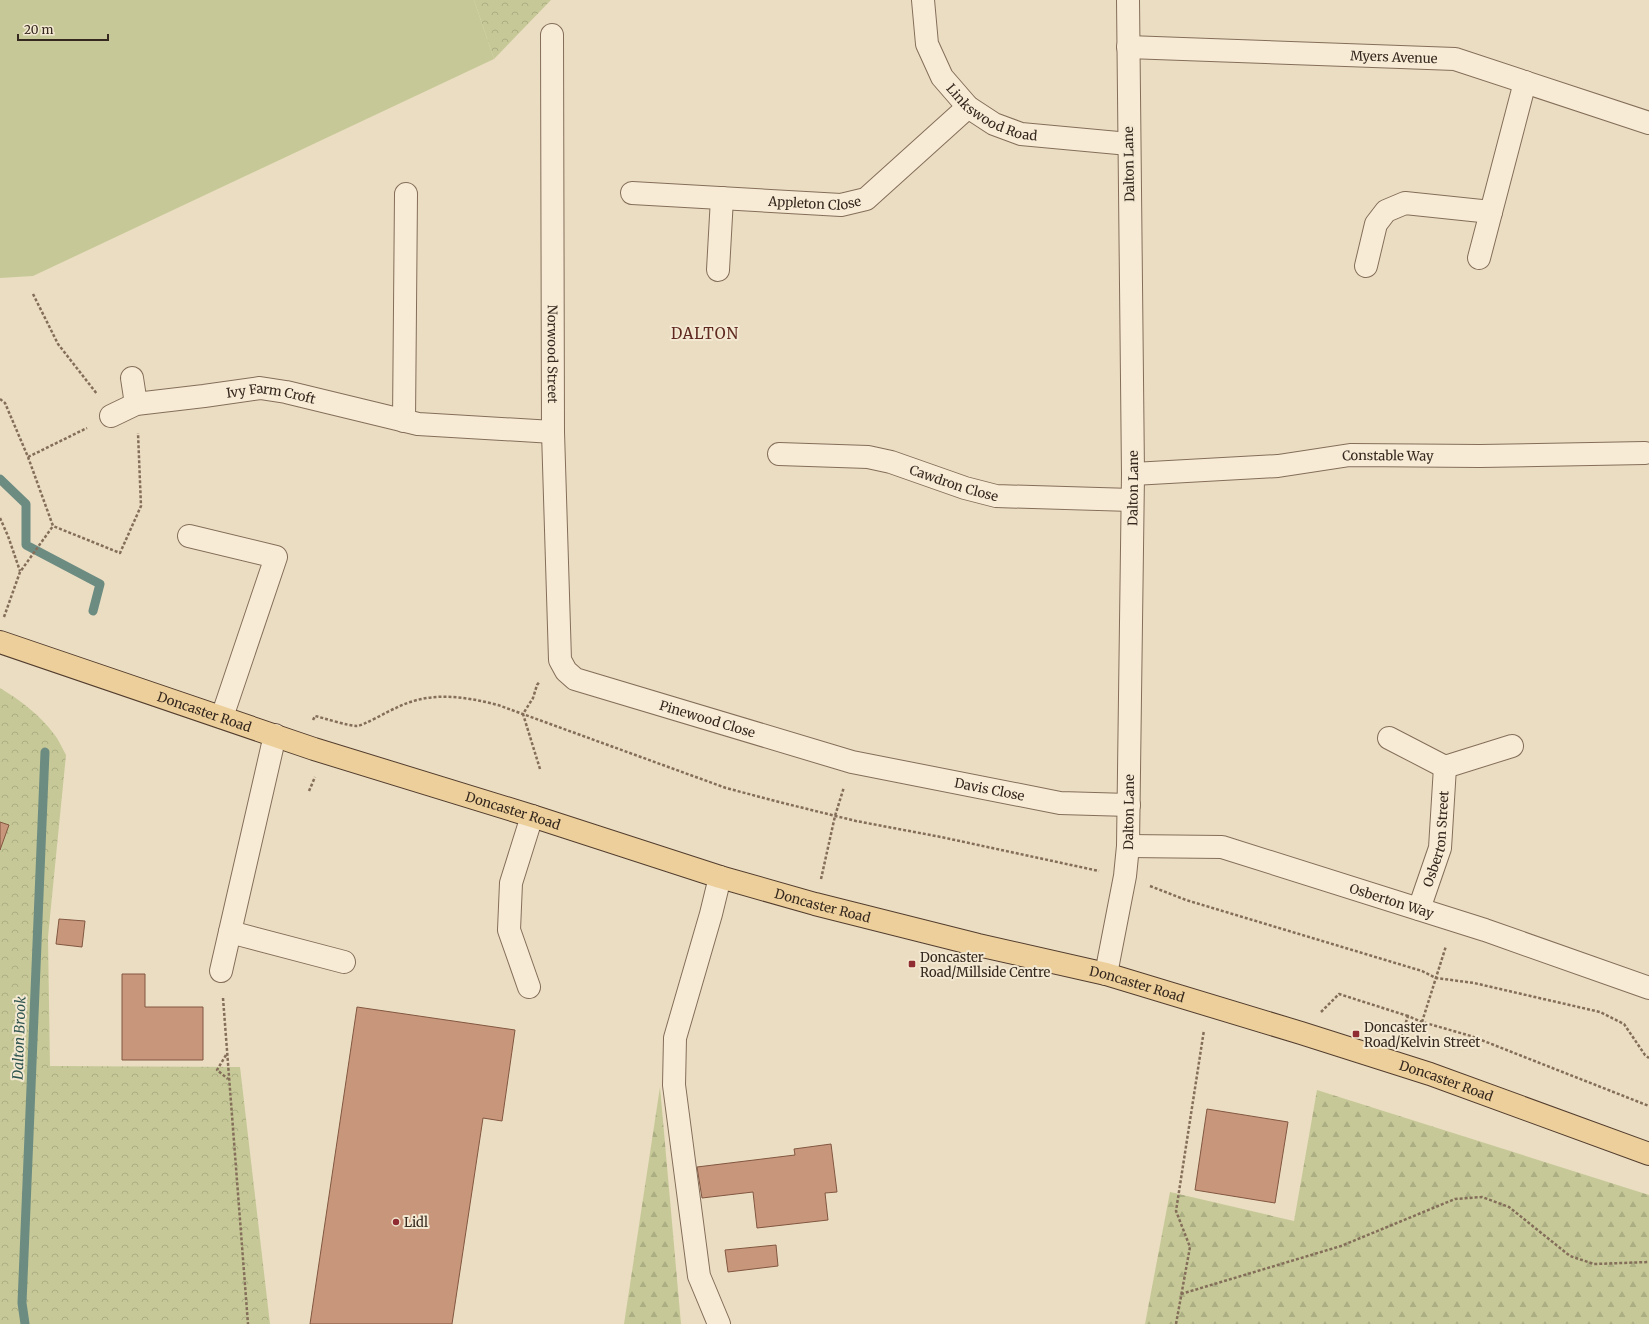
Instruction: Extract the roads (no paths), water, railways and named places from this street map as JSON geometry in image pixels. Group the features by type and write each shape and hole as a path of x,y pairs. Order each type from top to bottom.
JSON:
{"main road":[{"name":"Doncaster Road","path":"0,642 275,736 532,816 720,877 815,904 1106,974 1301,1033 1430,1074 1649,1154"}],"street":[{"name":"Linkswood Road","path":"923,0 927,44 942,77 968,107 994,124 1021,134 1129,144"},
{"name":"Dalton Lane","path":"1106,974 1125,876 1128,846 1129,805 1133,474 1128,0"},
{"name":"Norwood Street","path":"552,35 553,432 563,666"},
{"name":"Myers Avenue","path":"1128,47 1455,59 1649,123"},
{"path":"1479,258 1525,82"},
{"name":"Appleton Close","path":"632,193 841,205 866,199 968,107"},
{"path":"404,421 406,194"},
{"path":"718,270 722,198"},
{"path":"1366,266 1376,224 1386,211 1405,203 1491,212"},
{"path":"132,378 136,404"},
{"name":"Ivy Farm Croft","path":"111,416 136,404 260,388 286,392 418,424 553,432"},
{"name":"Constable Way","path":"1133,474 1278,466 1350,455 1480,456 1645,452"},
{"name":"Cawdron Close","path":"779,454 868,457 890,462 965,488 996,496 1132,500"},
{"path":"190,536 276,557 222,717"},
{"name":"Pinewood Close","path":"563,666 575,679 852,762"},
{"path":"221,971 275,736"},
{"path":"1389,738 1445,767 1512,746"},
{"name":"Davis Close","path":"852,762 1060,803 1129,805"},
{"name":"Osberton Street","path":"1419,909 1440,848 1445,767"},
{"path":"529,987 510,930 511,883 532,816"},
{"name":"Osberton Way","path":"1128,846 1222,847 1485,930 1649,988"},
{"path":"719,1324 699,1276 674,1085 675,1038 711,914 720,877"},
{"path":"230,932 344,962"}],"waterway":[{"name":"Dalton Brook","path":"0,479 26,504 26,545 100,584 93,611"},
{"name":"Dalton Brook","path":"25,1324 22,1303 45,752"}],"place":[{"name":"Doncaster Road/Millside Centre","path":"912,964"},
{"name":"Doncaster Road/Kelvin Street","path":"1356,1034"},
{"name":"Lidl","path":"396,1222"}],"district":[{"name":"DALTON","path":"705,333"}]}
